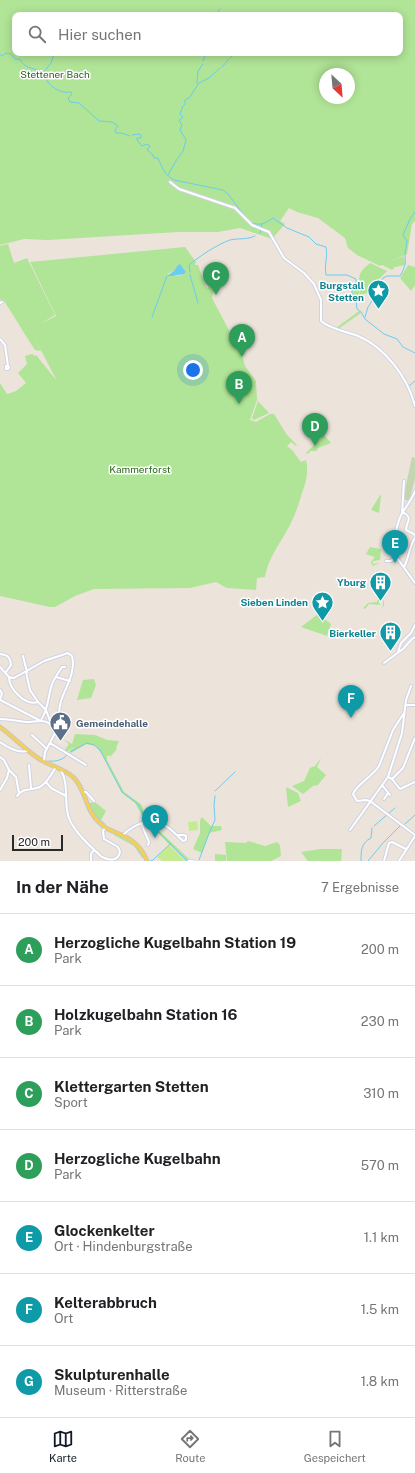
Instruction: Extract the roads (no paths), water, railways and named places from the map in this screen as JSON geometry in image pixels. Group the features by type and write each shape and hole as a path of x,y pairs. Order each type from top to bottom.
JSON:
{"main road":[{"path":"0,727 44,762 56,767 75,779 92,815 105,828 123,835 139,847 148,861"}],"street":[{"path":"170,182 179,188 235,208 248,223 269,232 284,258 304,273 314,284 321,300 322,320 328,325 365,339 383,353 401,374 415,406"},
{"path":"0,339 5,345 8,366"},
{"path":"403,513 404,481"},
{"path":"386,561 391,561 395,556 397,526 403,513 412,500 415,491"},
{"path":"403,513 408,515 409,519 406,530 414,534 415,537 404,567"},
{"path":"390,550 404,567 415,584"},
{"path":"396,654 401,643 411,633 415,625"},
{"path":"384,663 415,637"},
{"path":"0,654 9,656 11,662 11,665 6,672"},
{"path":"9,677 14,678 44,661 68,654 72,656 73,660 70,681 61,702 57,732 54,733 47,749 44,762"},
{"path":"23,656 30,690 38,702 46,710 54,733"},
{"path":"0,667 6,672 11,685 21,698 27,702 38,702"},
{"path":"40,720 46,710 51,687 62,667 65,667"},
{"path":"56,677 70,681"},
{"path":"350,830 388,777 401,738 406,700 411,686"},
{"path":"0,690 2,695 0,699 40,720 49,723 53,729"},
{"path":"406,705 415,704"},
{"path":"400,860 415,835 370,801 356,801 353,797 354,792 376,771 383,758 393,730 404,713"},
{"path":"0,719 25,722 40,720"},
{"path":"0,733 4,730"},
{"path":"32,735 47,749"},
{"path":"392,779 403,768 415,738"},
{"path":"0,742 15,750 22,752 29,751"},
{"path":"50,744 86,765"},
{"path":"0,757 16,777 19,793"},
{"path":"30,765 31,788"},
{"path":"17,796 19,793 40,786 46,782 56,767"},
{"path":"0,790 7,778 9,770"},
{"path":"61,770 65,777"},
{"path":"66,773 67,811 72,826 94,850 106,860 116,859 120,852 118,847 104,839 103,831 105,828"},
{"path":"388,777 392,779 400,789 415,782"},
{"path":"46,782 51,788 66,796"},
{"path":"382,785 389,794 384,798"},
{"path":"82,792 86,792 94,801"},
{"path":"123,835 131,828 155,821 166,826 176,835 183,841 186,840 186,836 184,835 176,835"},
{"path":"141,824 148,845"},
{"path":"384,861 389,843 392,842 406,849"},
{"path":"91,861 91,854 94,850"}],"water":[{"path":"180,264 186,272 184,274 167,276 174,271"}],"waterway":[{"name":"Stettener Bach","path":"0,54 2,56 6,53 12,55"},
{"name":"Stettener Bach","path":"13,56 15,59 20,59 24,65 41,72 39,74 40,77 46,79 53,87 63,92 71,92 72,94 68,98 70,102 79,103 99,121 112,122 118,126 115,130 116,133 130,136"},
{"path":"44,72 51,63 53,56"},
{"path":"203,61 205,56"},
{"path":"222,67 229,59"},
{"path":"197,83 198,71 203,64"},
{"path":"178,158 183,151 186,140 180,130 182,125 179,120 183,117 180,114 185,104 185,100 189,98 199,83 209,78 220,68"},
{"path":"132,135 141,135 141,138 137,138 137,140 142,146 147,144 150,146 147,150 154,158 158,158 168,176 174,180 223,190 228,194 247,219"},
{"path":"168,175 177,159"},
{"path":"365,317 368,307 376,295 379,284 383,278 387,276 400,276 403,270 407,241 403,235 415,212"},
{"path":"251,222 260,224 273,218 287,228 309,237 316,244 326,247 326,275 347,275 356,279 352,296 356,301 357,309 361,312 365,319 384,334 397,339 403,347 415,353"},
{"path":"260,233 262,224"},
{"path":"190,272 189,265 203,254 230,240 255,236"},
{"path":"190,275 198,303"},
{"path":"152,317 167,276"},
{"path":"409,386 415,381"},
{"path":"70,752 87,743 94,745 100,750 122,792 138,804 147,821"},
{"path":"49,761 59,760 67,755"},
{"path":"215,791 235,772"},
{"path":"199,860 215,820 215,796"},
{"path":"374,826 395,808"},
{"path":"405,824 415,815"},
{"path":"150,823 187,861"},
{"path":"368,861 400,826"},
{"path":"361,861 362,848 365,842 371,838 372,828"},
{"path":"150,861 170,844"}],"place":[{"name":"Klettergarten Stetten","path":"216,295"},
{"name":"Burgstall Stetten","path":"379,310"},
{"name":"Herzogliche Kugelbahn Station 19","path":"242,357"},
{"name":"Holzkugelbahn Station 16","path":"239,404"},
{"name":"Herzogliche Kugelbahn","path":"315,446"},
{"name":"Glockenkelter","path":"395,563"},
{"name":"Yburg","path":"381,602"},
{"name":"Sieben Linden","path":"323,622"},
{"name":"Bierkeller","path":"391,652"},
{"name":"Kelterabbruch","path":"351,718"},
{"name":"Gemeindehalle","path":"61,742"},
{"name":"Skulpturenhalle","path":"155,838"}],"park label":[{"name":"Kammerforst","path":"140,469"}]}
